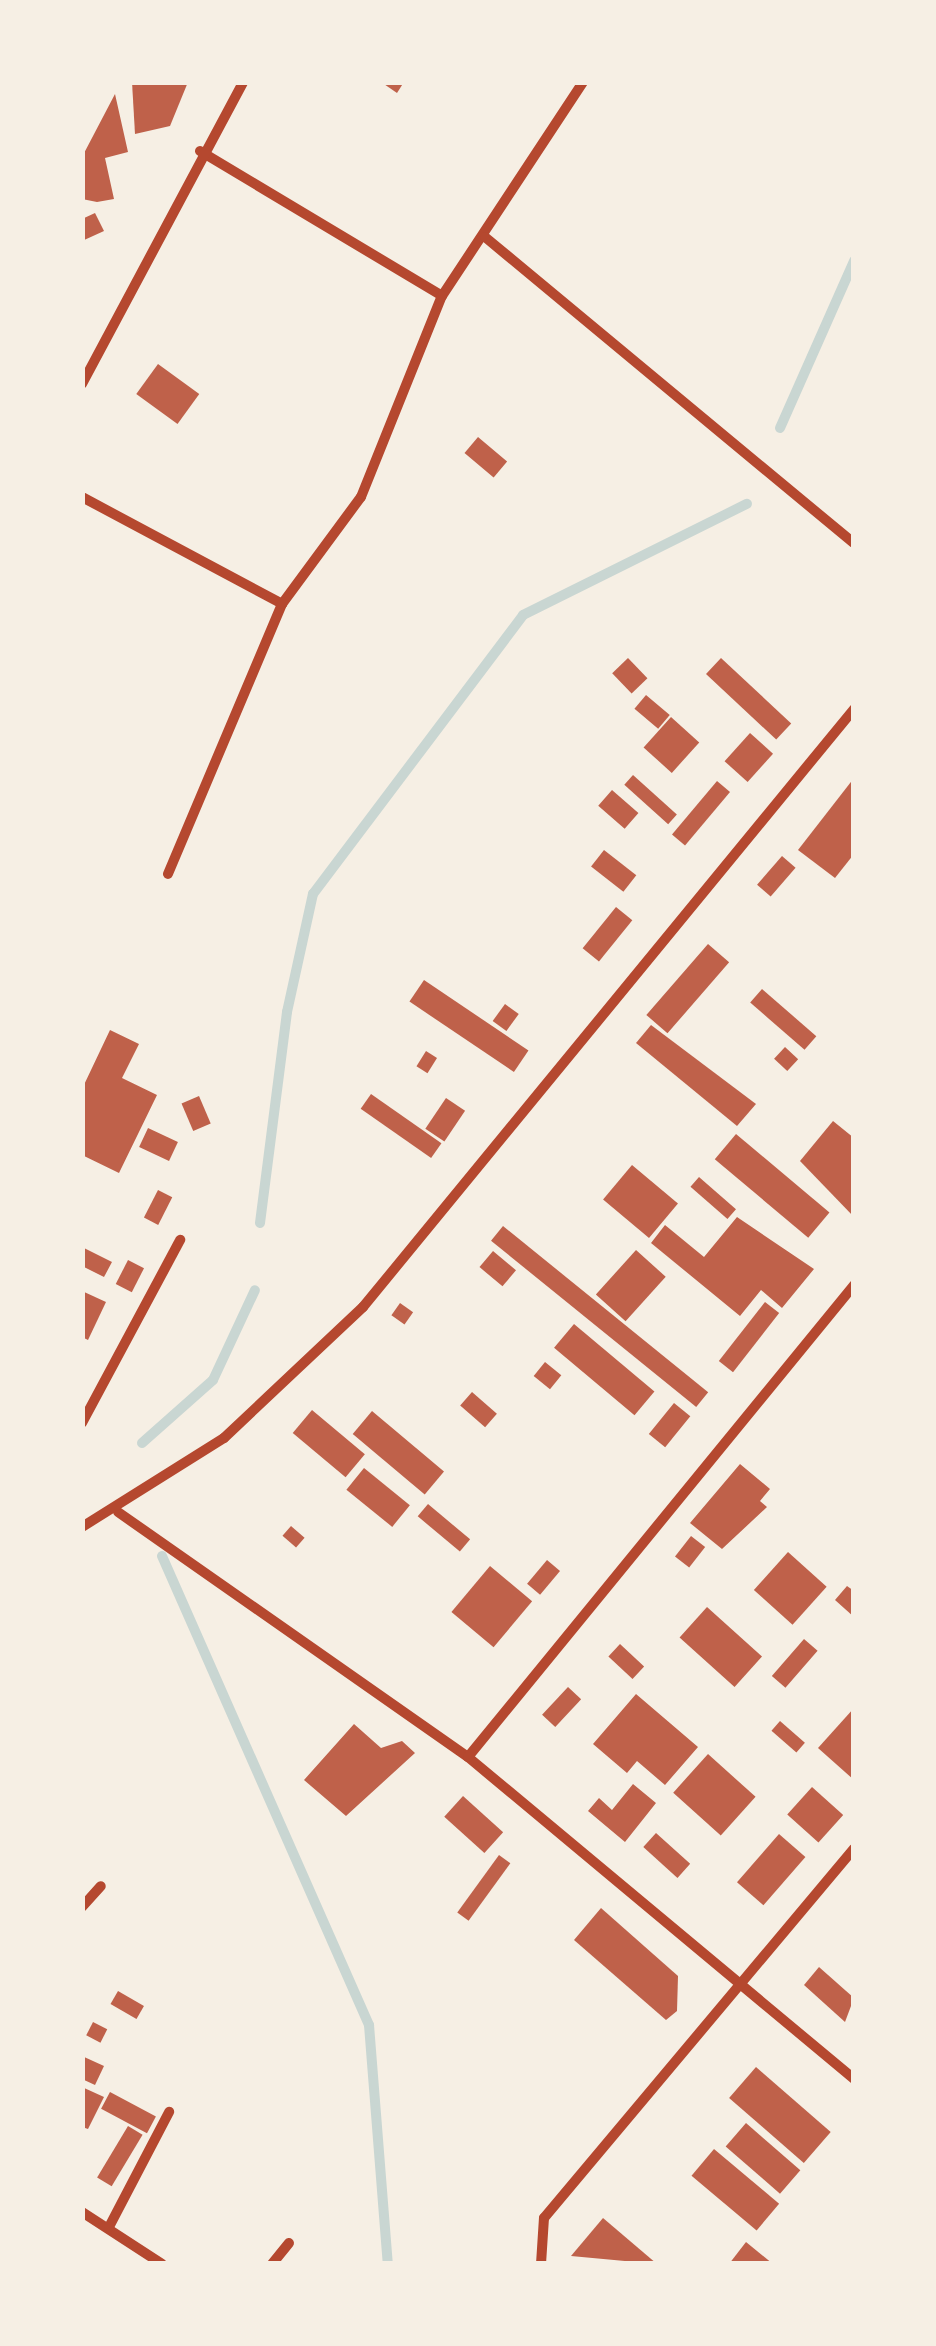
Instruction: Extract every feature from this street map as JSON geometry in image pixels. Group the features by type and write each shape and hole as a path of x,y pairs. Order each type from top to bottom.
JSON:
{"street":[{"path":"82,384 200,151 243,82"},
{"path":"168,874 282,604 361,497 442,296 486,237 583,82"},
{"path":"200,151 442,296"},
{"path":"486,237 854,543"},
{"path":"82,497 282,604"},
{"path":"82,1527 118,1512 224,1438 364,1307 854,709"},
{"path":"82,1422 180,1240"},
{"path":"468,1757 854,1285"},
{"path":"118,1512 468,1757 854,2080"},
{"path":"541,2264 544,2218 854,1849"},
{"path":"82,1906 101,1886"},
{"path":"109,2227 169,2112"},
{"path":"82,2212 162,2264"},
{"path":"272,2264 289,2243"}],"building":[{"path":"132,82 188,82 170,126 135,134"},
{"path":"381,82 404,82 397,93"},
{"path":"115,94 128,152 105,158 114,199 82,199 82,157"},
{"path":"95,213 104,231 82,241 82,219"},
{"path":"158,364 199,394 178,424 136,394"},
{"path":"478,437 507,461 494,478 465,453"},
{"path":"628,658 647,678 632,693 612,673"},
{"path":"721,658 791,723 776,740 706,674"},
{"path":"646,695 670,715 658,729 634,709"},
{"path":"671,717 699,742 672,773 644,747"},
{"path":"750,733 773,754 748,782 725,761"},
{"path":"633,775 677,814 668,824 624,785"},
{"path":"854,778 854,854 835,878 798,850"},
{"path":"717,781 730,792 685,846 672,835"},
{"path":"612,790 638,813 625,829 598,806"},
{"path":"604,850 636,875 623,892 591,867"},
{"path":"782,856 796,868 771,896 757,885"},
{"path":"616,907 632,920 599,961 583,948"},
{"path":"708,944 729,962 667,1033 646,1015"},
{"path":"424,980 528,1050 514,1072 409,1002"},
{"path":"762,989 816,1036 805,1050 750,1003"},
{"path":"505,1004 519,1014 506,1031 493,1021"},
{"path":"651,1025 756,1104 737,1126 636,1043"},
{"path":"110,1030 139,1044 122,1078 157,1095 119,1173 82,1155 82,1089"},
{"path":"785,1047 798,1059 787,1071 774,1059"},
{"path":"426,1051 437,1058 427,1073 416,1066"},
{"path":"371,1094 441,1143 431,1158 361,1109"},
{"path":"199,1096 211,1124 193,1131 182,1103"},
{"path":"446,1098 465,1111 444,1142 425,1129"},
{"path":"833,1121 854,1138 854,1217 800,1161"},
{"path":"148,1128 178,1142 169,1161 139,1147"},
{"path":"736,1134 829,1212 808,1238 715,1159"},
{"path":"632,1165 678,1204 649,1238 603,1199"},
{"path":"699,1177 736,1209 727,1219 690,1187"},
{"path":"158,1190 172,1197 158,1225 144,1218"},
{"path":"737,1217 814,1269 782,1308 761,1290 740,1316 651,1243 665,1225 704,1257"},
{"path":"503,1226 708,1392 696,1407 491,1241"},
{"path":"84,1248 112,1262 104,1277 82,1266"},
{"path":"636,1250 666,1277 626,1321 596,1295"},
{"path":"493,1251 516,1270 502,1286 480,1267"},
{"path":"128,1260 144,1268 132,1292 116,1284"},
{"path":"82,1291 106,1302 88,1340 82,1337"},
{"path":"765,1302 779,1313 733,1372 719,1361"},
{"path":"400,1303 413,1312 405,1324 391,1315"},
{"path":"574,1324 654,1391 635,1415 554,1348"},
{"path":"545,1362 561,1375 550,1389 534,1376"},
{"path":"472,1392 497,1414 485,1427 460,1406"},
{"path":"674,1403 690,1416 665,1447 649,1434"},
{"path":"312,1410 365,1454 346,1477 293,1433"},
{"path":"372,1411 444,1471 425,1494 353,1434"},
{"path":"740,1464 770,1489 760,1501 767,1507 722,1549 690,1523"},
{"path":"364,1468 410,1505 392,1527 346,1490"},
{"path":"428,1504 470,1539 460,1552 418,1516"},
{"path":"291,1526 305,1538 296,1548 282,1536"},
{"path":"691,1536 705,1547 689,1568 675,1556"},
{"path":"788,1552 827,1587 793,1625 754,1590"},
{"path":"547,1560 560,1571 540,1595 527,1584"},
{"path":"490,1566 532,1601 494,1647 451,1612"},
{"path":"847,1586 854,1591 854,1617 835,1600"},
{"path":"707,1607 762,1657 735,1687 680,1637"},
{"path":"804,1639 818,1651 785,1688 772,1676"},
{"path":"620,1644 644,1667 633,1679 608,1656"},
{"path":"568,1687 581,1699 555,1727 542,1715"},
{"path":"636,1694 698,1747 665,1785 637,1761 627,1773 593,1744"},
{"path":"854,1708 854,1780 818,1748"},
{"path":"780,1721 805,1743 796,1752 771,1731"},
{"path":"354,1724 381,1748 402,1741 415,1753 346,1816 304,1780"},
{"path":"708,1754 756,1797 721,1835 673,1793"},
{"path":"633,1784 656,1803 625,1842 588,1811 599,1798 612,1810"},
{"path":"812,1787 843,1815 818,1843 787,1814"},
{"path":"463,1796 503,1832 484,1853 444,1817"},
{"path":"656,1833 690,1864 677,1878 643,1847"},
{"path":"779,1834 805,1857 763,1905 737,1882"},
{"path":"499,1855 510,1863 469,1921 457,1912"},
{"path":"601,1908 678,1976 677,2011 666,2020 574,1940"},
{"path":"819,1967 854,1998 845,2022 804,1985"},
{"path":"118,1991 144,2006 136,2019 110,2004"},
{"path":"93,2022 107,2029 100,2043 86,2035"},
{"path":"82,2056 104,2066 95,2085 82,2079"},
{"path":"756,2067 831,2132 804,2163 729,2098"},
{"path":"82,2087 104,2097 88,2129 82,2127"},
{"path":"110,2092 156,2116 147,2133 101,2109"},
{"path":"746,2123 800,2170 780,2194 726,2146"},
{"path":"128,2126 143,2135 112,2186 97,2177"},
{"path":"714,2149 779,2204 757,2230 692,2176"},
{"path":"603,2218 657,2264 571,2256"},
{"path":"746,2242 773,2264 729,2264"}],"waterway":[{"path":"780,428 854,261"},
{"path":"260,1223 287,1012 313,894 523,615 747,504"},
{"path":"142,1443 213,1380 255,1290"},
{"path":"162,1556 369,2025 388,2264"}]}
